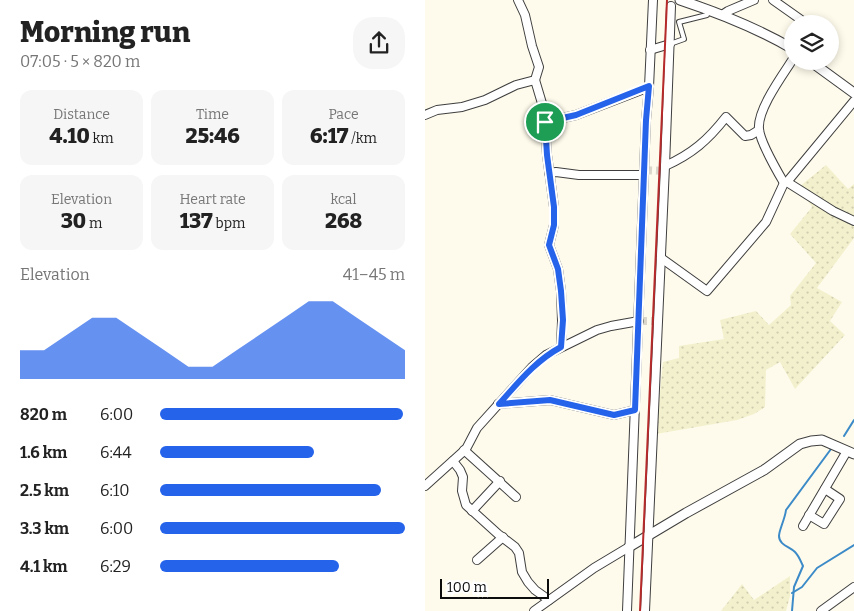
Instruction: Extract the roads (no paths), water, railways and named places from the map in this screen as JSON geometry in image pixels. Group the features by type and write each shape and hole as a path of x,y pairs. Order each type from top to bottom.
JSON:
{"street":[{"path":"519,0 539,67 535,80 544,110 554,207 554,225 549,245 558,269 561,291 563,320 561,347"},
{"path":"627,611 646,120 653,0"},
{"path":"680,0 707,4 722,15 771,36 784,44"},
{"path":"722,15 754,0"},
{"path":"773,0 794,15"},
{"path":"645,611 671,6"},
{"path":"650,50 670,44"},
{"path":"786,70 762,113 759,130 770,158 785,182 833,211 854,221"},
{"path":"822,70 854,93"},
{"path":"425,115 437,110 462,107 516,85 535,80"},
{"path":"545,122 576,115 649,86"},
{"path":"661,258 707,291 766,222 785,182 854,101"},
{"path":"665,166 694,152 726,117 745,136 759,130"},
{"path":"549,173 644,175"},
{"path":"425,486 464,450 477,428 546,355 597,330 639,321"},
{"path":"499,404 550,400 614,415 635,410"},
{"path":"534,611 594,568 686,513 764,470 801,444 822,440 850,452 803,526"},
{"path":"464,450 516,496"},
{"path":"453,461 463,477 463,498 466,505 515,547 519,553 522,572 527,582 549,600"},
{"path":"472,511 500,481"},
{"path":"809,514 824,524 840,499 825,489"},
{"path":"477,560 503,537"},
{"path":"821,611 854,588"}],"lane":[{"path":"670,44 684,39 679,22 707,15 707,4"}],"waterway":[{"path":"844,436 854,420"},
{"path":"792,611 794,587 803,566 795,552 781,542 779,534 786,510 831,449"},
{"path":"792,593 802,587 817,568 854,545"}],"tunnel":[{"path":"644,170 665,171"},
{"path":"639,321 658,321"}],"railway":[{"path":"640,611 667,0"}]}
